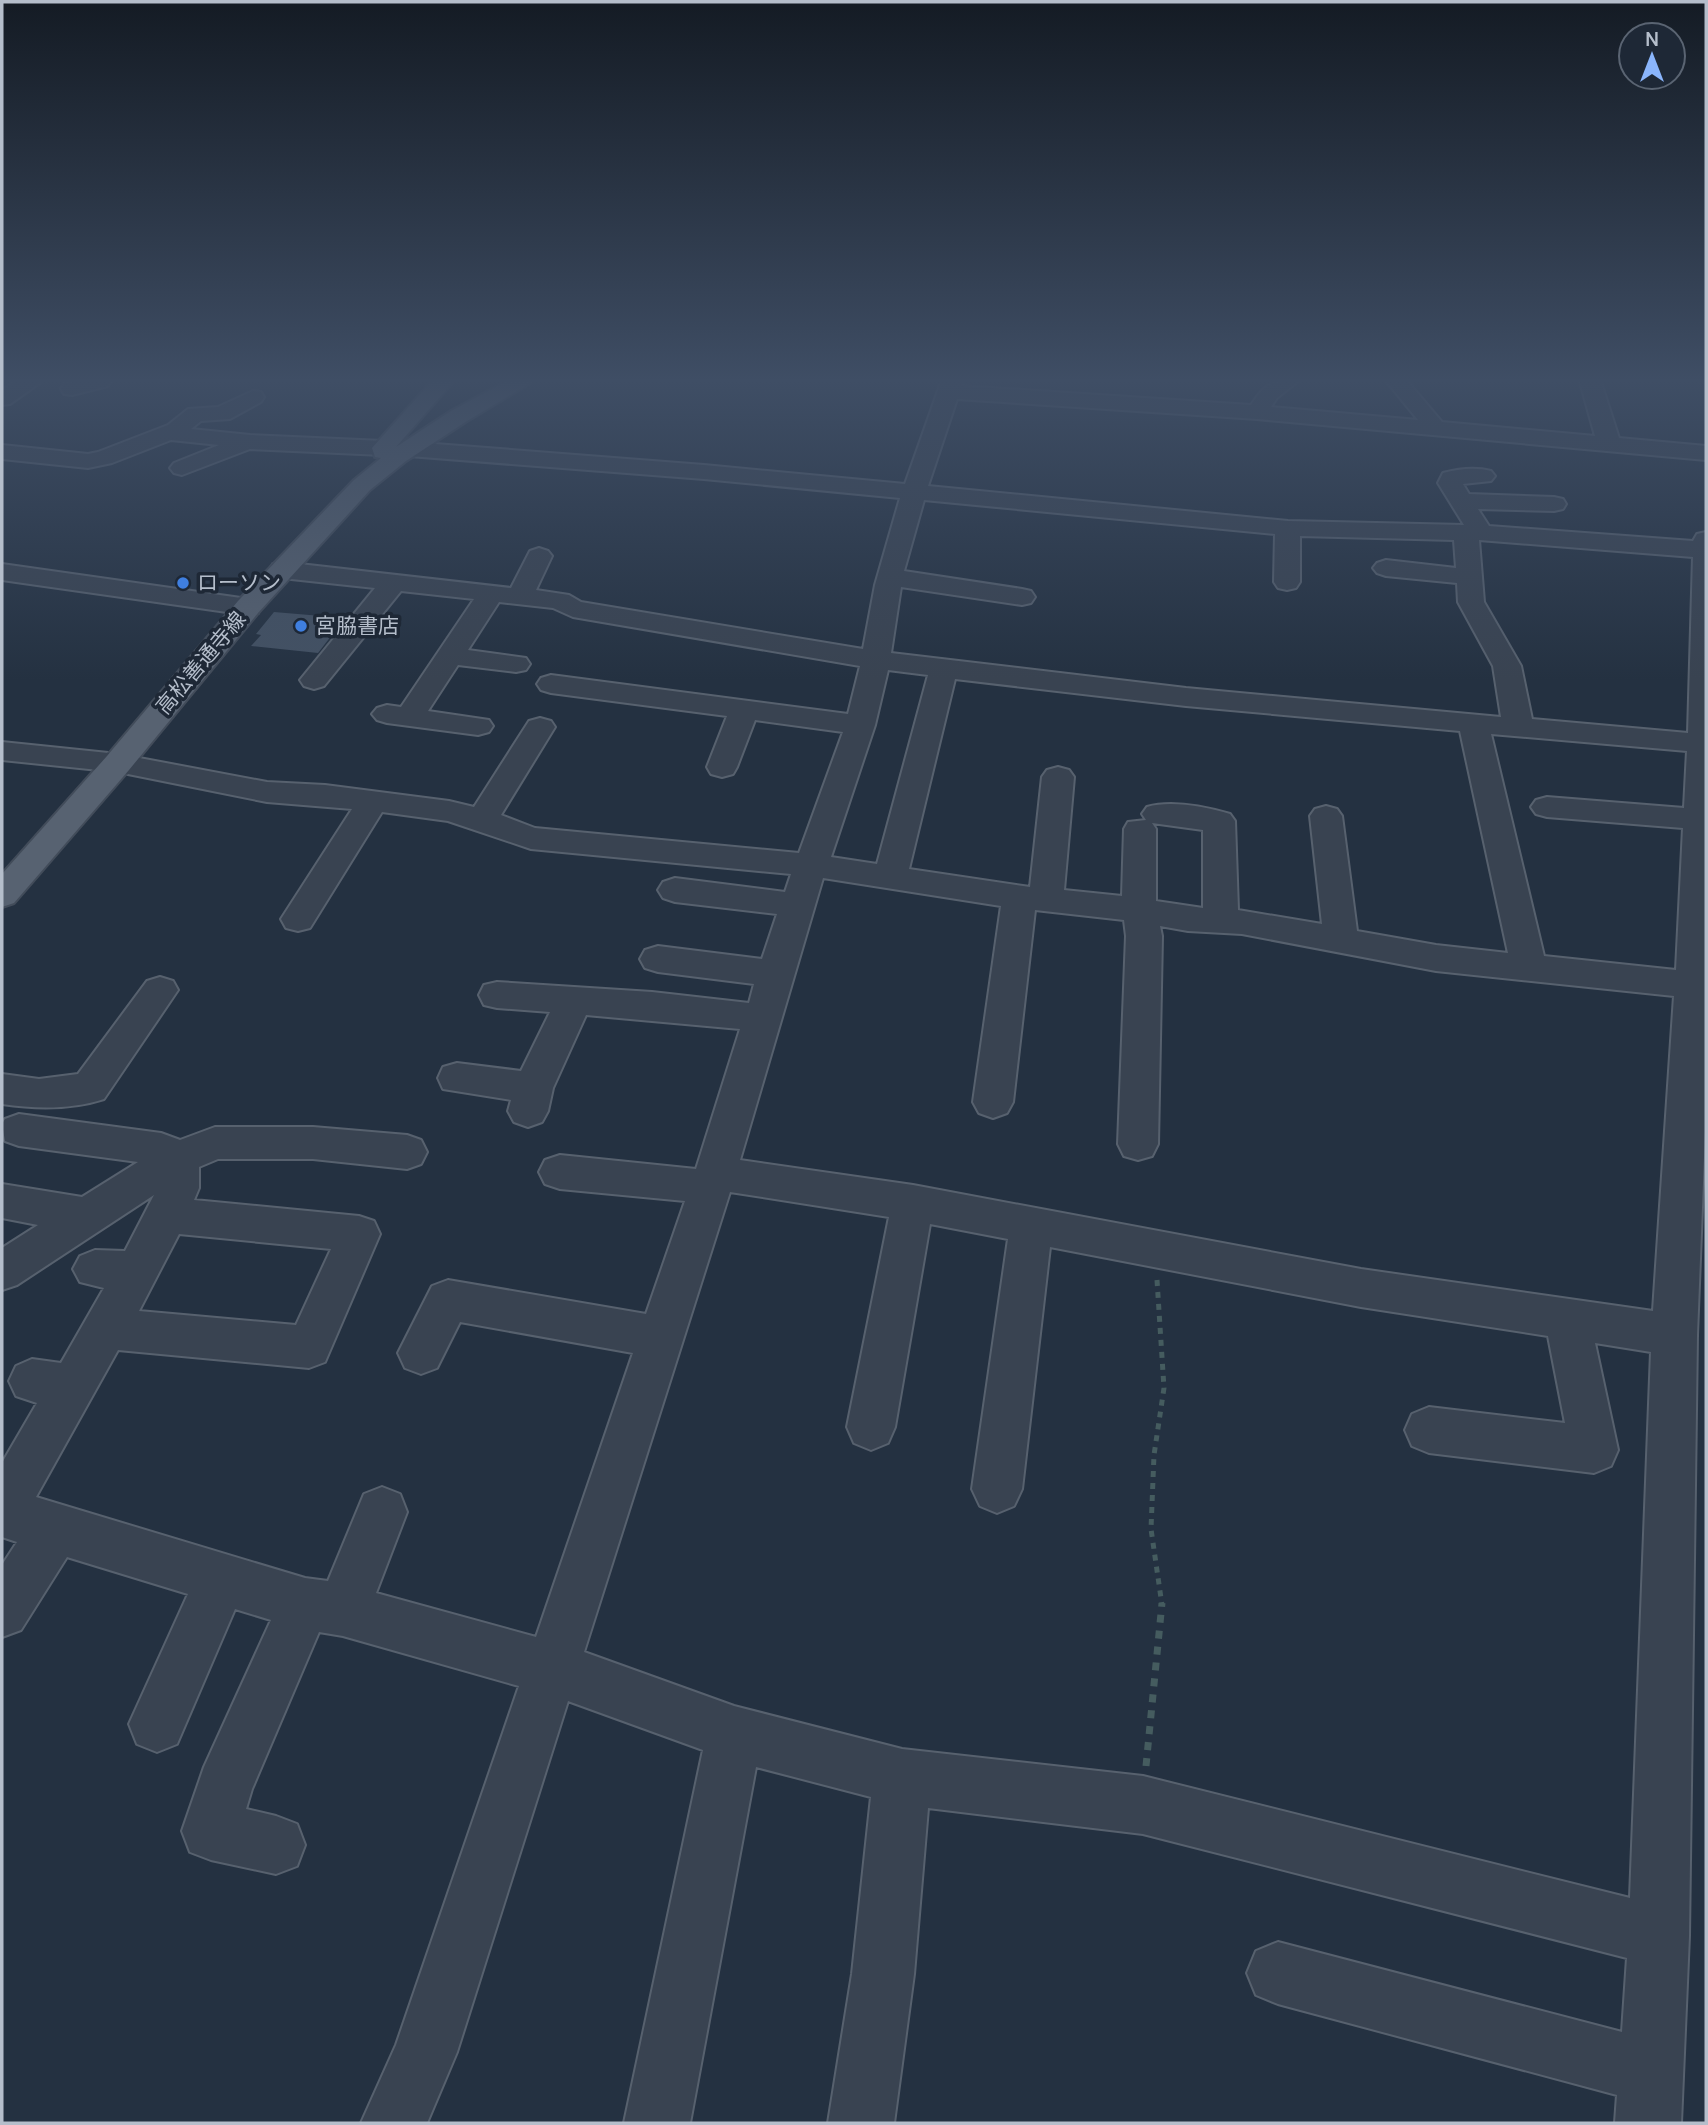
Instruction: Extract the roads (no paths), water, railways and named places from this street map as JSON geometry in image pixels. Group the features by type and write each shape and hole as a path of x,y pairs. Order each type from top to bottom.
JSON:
{"main road":[{"name":"高松善通寺線","path":"2,895 118,763 248,607 366,481"}],"street":[{"path":"776,481 914,491 1288,528 1474,533 1706,544 1703,743 1674,1335 1660,1936 1650,2098 1278,1973"},
{"path":"394,2123 425,2052 712,1181 810,865 860,725 876,660 890,577 917,481"},
{"path":"1450,481 1474,533 1469,577 1471,603 1507,666 1518,727"},
{"path":"1462,502 1554,504"},
{"path":"1287,582 1288,528"},
{"path":"1382,531 1386,571 1469,577"},
{"path":"478,726 398,715 539,556"},
{"path":"282,570 395,581 495,607 568,591 573,609 876,660 1315,710 1703,743"},
{"path":"2,572 248,607"},
{"path":"890,577 1022,597"},
{"path":"314,680 395,581"},
{"path":"450,656 516,664"},
{"path":"890,877 944,668"},
{"path":"551,684 860,725"},
{"path":"722,767 744,710"},
{"path":"1473,723 1529,968"},
{"path":"482,820 540,727"},
{"path":"2,751 118,763 267,792 325,795 449,811 531,838 810,865 1188,919 1242,922 1436,958 1693,985"},
{"path":"993,1102 1058,776"},
{"path":"298,919 372,803"},
{"path":"1547,807 1698,820"},
{"path":"1326,816 1341,941"},
{"path":"1138,1144 1144,936 1139,910 1149,822 1219,821 1221,921"},
{"path":"675,890 797,905"},
{"path":"658,960 776,974"},
{"path":"160,990 90,1088 20,1091 10,1141 161,1149 178,1158"},
{"path":"497,995 762,1017"},
{"path":"457,1078 530,1099 573,1002"},
{"path":"2,1271 178,1158 215,1143 313,1143 407,1152"},
{"path":"178,1158 178,1188 167,1215 115,1269 106,1328 52,1384 2,1511 324,1607 552,1668 734,1734 902,1777 1143,1805 1660,1936"},
{"path":"560,1172 663,1181 712,1181 913,1203 1361,1288 1674,1335"},
{"path":"2,1201 86,1216"},
{"path":"871,1427 913,1203"},
{"path":"106,1328 309,1347 359,1234 167,1215"},
{"path":"997,1489 1031,1226"},
{"path":"421,1353 448,1300 659,1337"},
{"path":"1429,1430 1594,1450 1567,1319"},
{"path":"276,1845 211,1830 224,1787 324,1607 382,1512"},
{"path":"2,1611 56,1528"},
{"path":"157,1724 223,1577"},
{"path":"657,2123 734,1734"},
{"path":"861,2123 883,1974 902,1777"}],"place":[{"name":"ローソン","path":"183,583"},
{"name":"宮脇書店","path":"301,626"}]}
